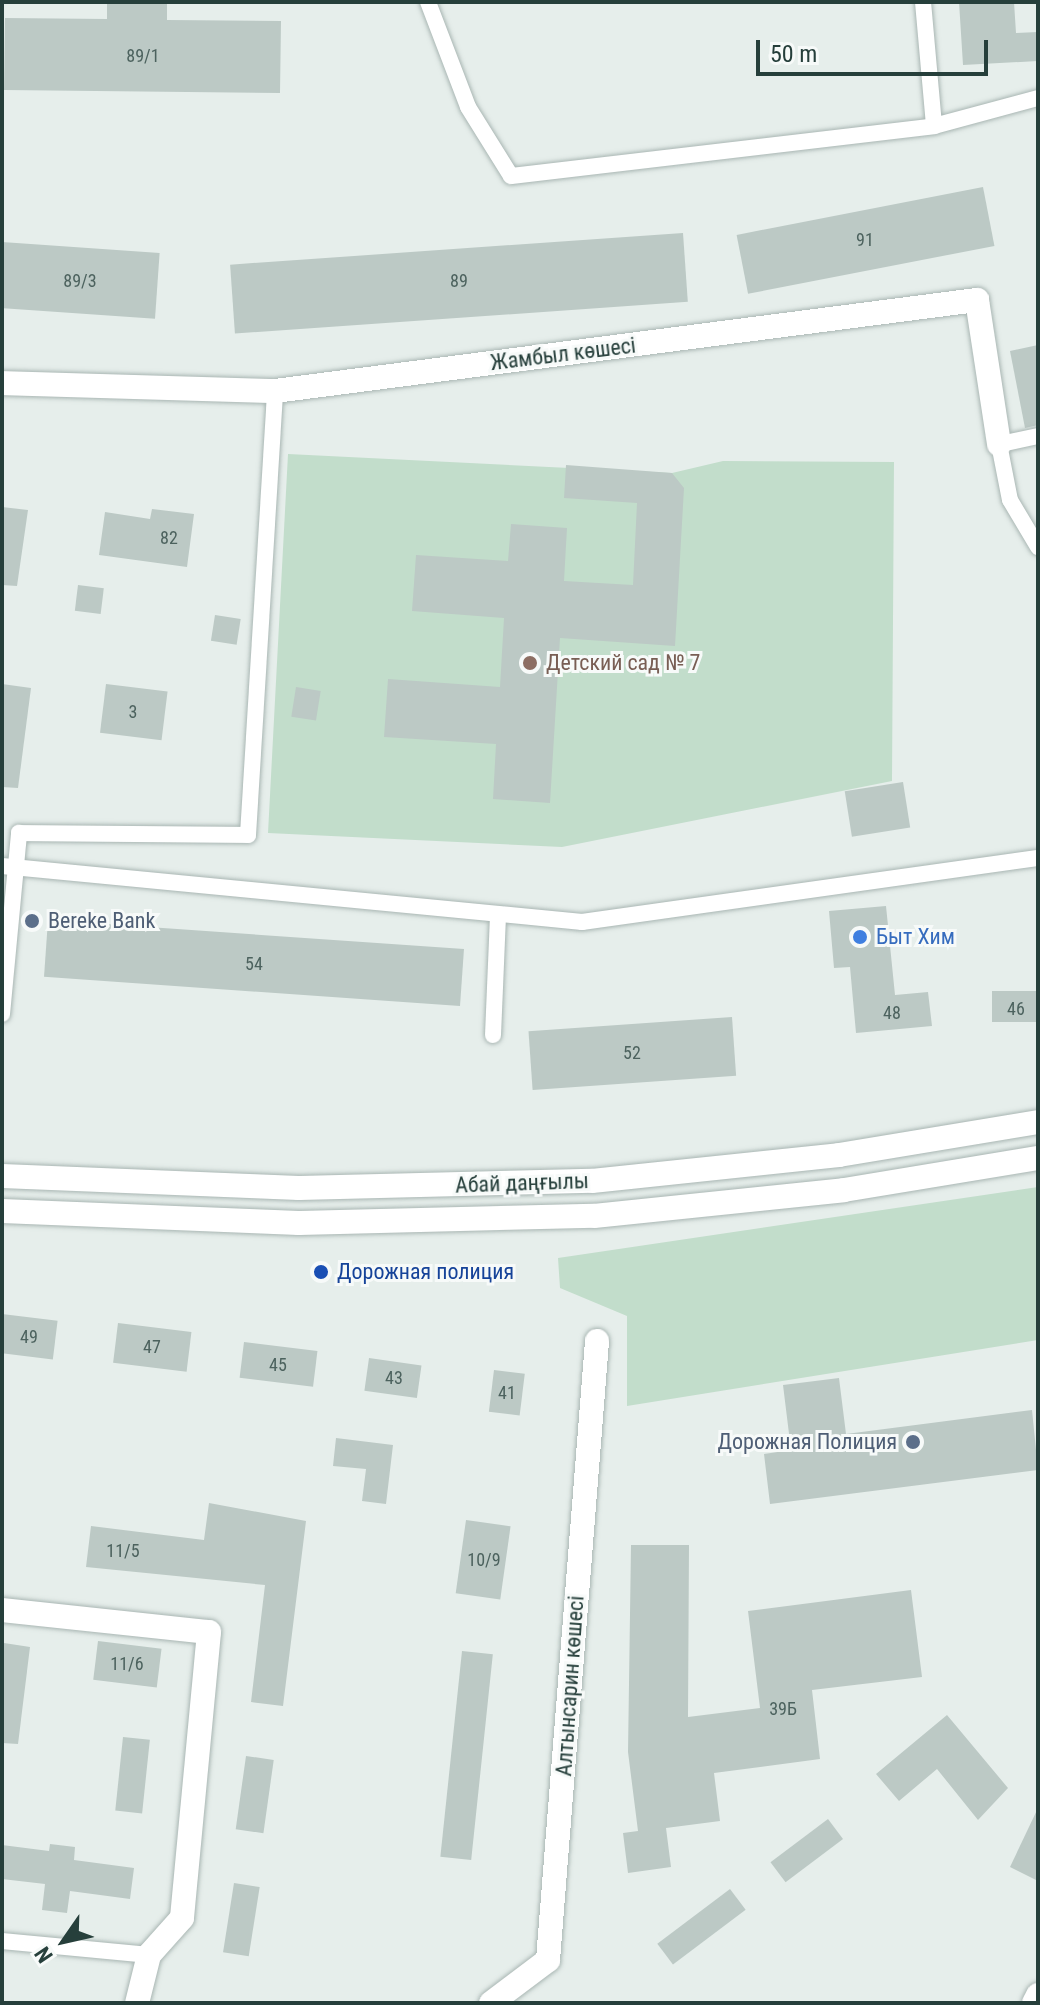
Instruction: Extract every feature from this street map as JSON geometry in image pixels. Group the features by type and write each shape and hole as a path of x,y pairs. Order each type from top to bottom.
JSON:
{"street":[{"name":"Жамбыл көшесі","path":"2,383 275,391 977,300 999,444"},
{"name":"Абай даңғылы","path":"2,1176 299,1188 592,1181 839,1155 1038,1122"},
{"name":"Абай даңғылы","path":"2,1211 299,1223 594,1216 844,1190 1038,1158"},
{"name":"Алтынсарин көшесі","path":"491,2003 548,1960 597,1341"},
{"path":"2,1610 209,1632 182,1918 149,1955 137,2003"},
{"path":"1034,2003 1038,1995"}],"lane":[{"path":"428,2 468,107 511,176 934,126 1038,98"},
{"path":"923,2 934,126"},
{"path":"2,1014 10,867 19,833 248,835 275,391"},
{"path":"1038,436 999,444 1010,500 1038,547"},
{"path":"10,867 582,922 1038,858"},
{"path":"493,1035 498,916"},
{"path":"2,1941 149,1955"}],"green space":[{"path":"288,454 672,473 723,461 894,462 892,781 562,847 268,833"},
{"path":"1038,1187 1038,1340 627,1406 627,1316 560,1288 558,1258"}],"building":[{"path":"107,2 167,2 167,20 281,21 280,93 4,90 5,18 107,19"},
{"path":"959,2 1014,2 1016,33 1038,32 1038,61 963,65"},
{"path":"983,187 994,246 748,294 737,235"},
{"path":"683,233 688,302 235,334 230,265"},
{"path":"2,242 160,253 155,319 2,308"},
{"path":"1038,345 1038,425 1025,428 1010,351"},
{"name":"Детский сад № 7","path":"566,465 672,473 684,488 675,646 560,638 550,803 493,799 496,744 384,737 388,679 500,687 504,618 412,611 416,555 508,561 511,524 567,528 564,581 633,585 637,503 564,498"},
{"path":"2,507 28,510 17,586 2,585"},
{"path":"152,509 194,514 187,567 99,555 105,512 150,519"},
{"path":"78,585 104,588 101,614 75,611"},
{"path":"215,615 241,619 237,645 211,641"},
{"path":"2,684 31,688 18,788 2,787"},
{"path":"106,684 168,692 162,740 100,733"},
{"path":"296,687 321,691 316,721 291,717"},
{"path":"903,782 910,827 852,837 845,791"},
{"path":"886,906 895,995 928,992 932,1026 856,1033 850,967 834,968 829,911"},
{"path":"48,920 464,949 460,1006 44,977"},
{"path":"992,991 1038,991 1038,1022 992,1022"},
{"path":"732,1017 736,1076 533,1090 528,1031"},
{"path":"2,1314 58,1321 53,1360 2,1353"},
{"path":"118,1323 191,1332 187,1372 113,1363"},
{"path":"244,1342 317,1351 313,1387 240,1378"},
{"path":"369,1358 421,1365 417,1398 364,1391"},
{"path":"494,1370 525,1374 520,1415 489,1412"},
{"name":"Дорожная Полиция","path":"839,1378 846,1434 1032,1410 1038,1470 770,1504 764,1454 791,1450 783,1385"},
{"path":"336,1438 393,1445 386,1504 362,1501 366,1469 333,1466"},
{"path":"209,1503 306,1521 283,1706 251,1702 265,1585 86,1567 91,1526 204,1540"},
{"path":"466,1520 511,1526 500,1600 456,1593"},
{"path":"631,1545 689,1545 688,1717 760,1708 748,1611 911,1590 922,1677 812,1690 820,1759 714,1773 720,1821 666,1828 671,1867 628,1873 623,1833 638,1831 628,1752"},
{"path":"98,1641 162,1649 157,1688 93,1680"},
{"path":"4,1643 30,1647 18,1744 2,1743"},
{"path":"462,1651 493,1654 471,1860 440,1857"},
{"path":"947,1715 1008,1788 978,1820 937,1769 899,1801 876,1774"},
{"path":"123,1737 150,1740 142,1813 115,1811"},
{"path":"246,1756 274,1760 263,1833 236,1829"},
{"path":"1038,1808 1038,1881 1010,1867"},
{"path":"828,1819 843,1839 786,1882 770,1862"},
{"path":"50,1844 75,1847 74,1860 134,1868 130,1899 70,1891 67,1913 42,1910 45,1884 2,1879 2,1845 49,1851"},
{"path":"234,1883 260,1887 249,1956 223,1952"},
{"path":"730,1889 746,1910 673,1965 657,1944"}],"place":[{"name":"Детский сад № 7","path":"530,663"},
{"name":"Bereke Bank","path":"32,921"},
{"name":"Быт Хим","path":"860,937"},
{"name":"Дорожная полиция","path":"321,1272"},
{"name":"Дорожная Полиция","path":"913,1442"}]}
